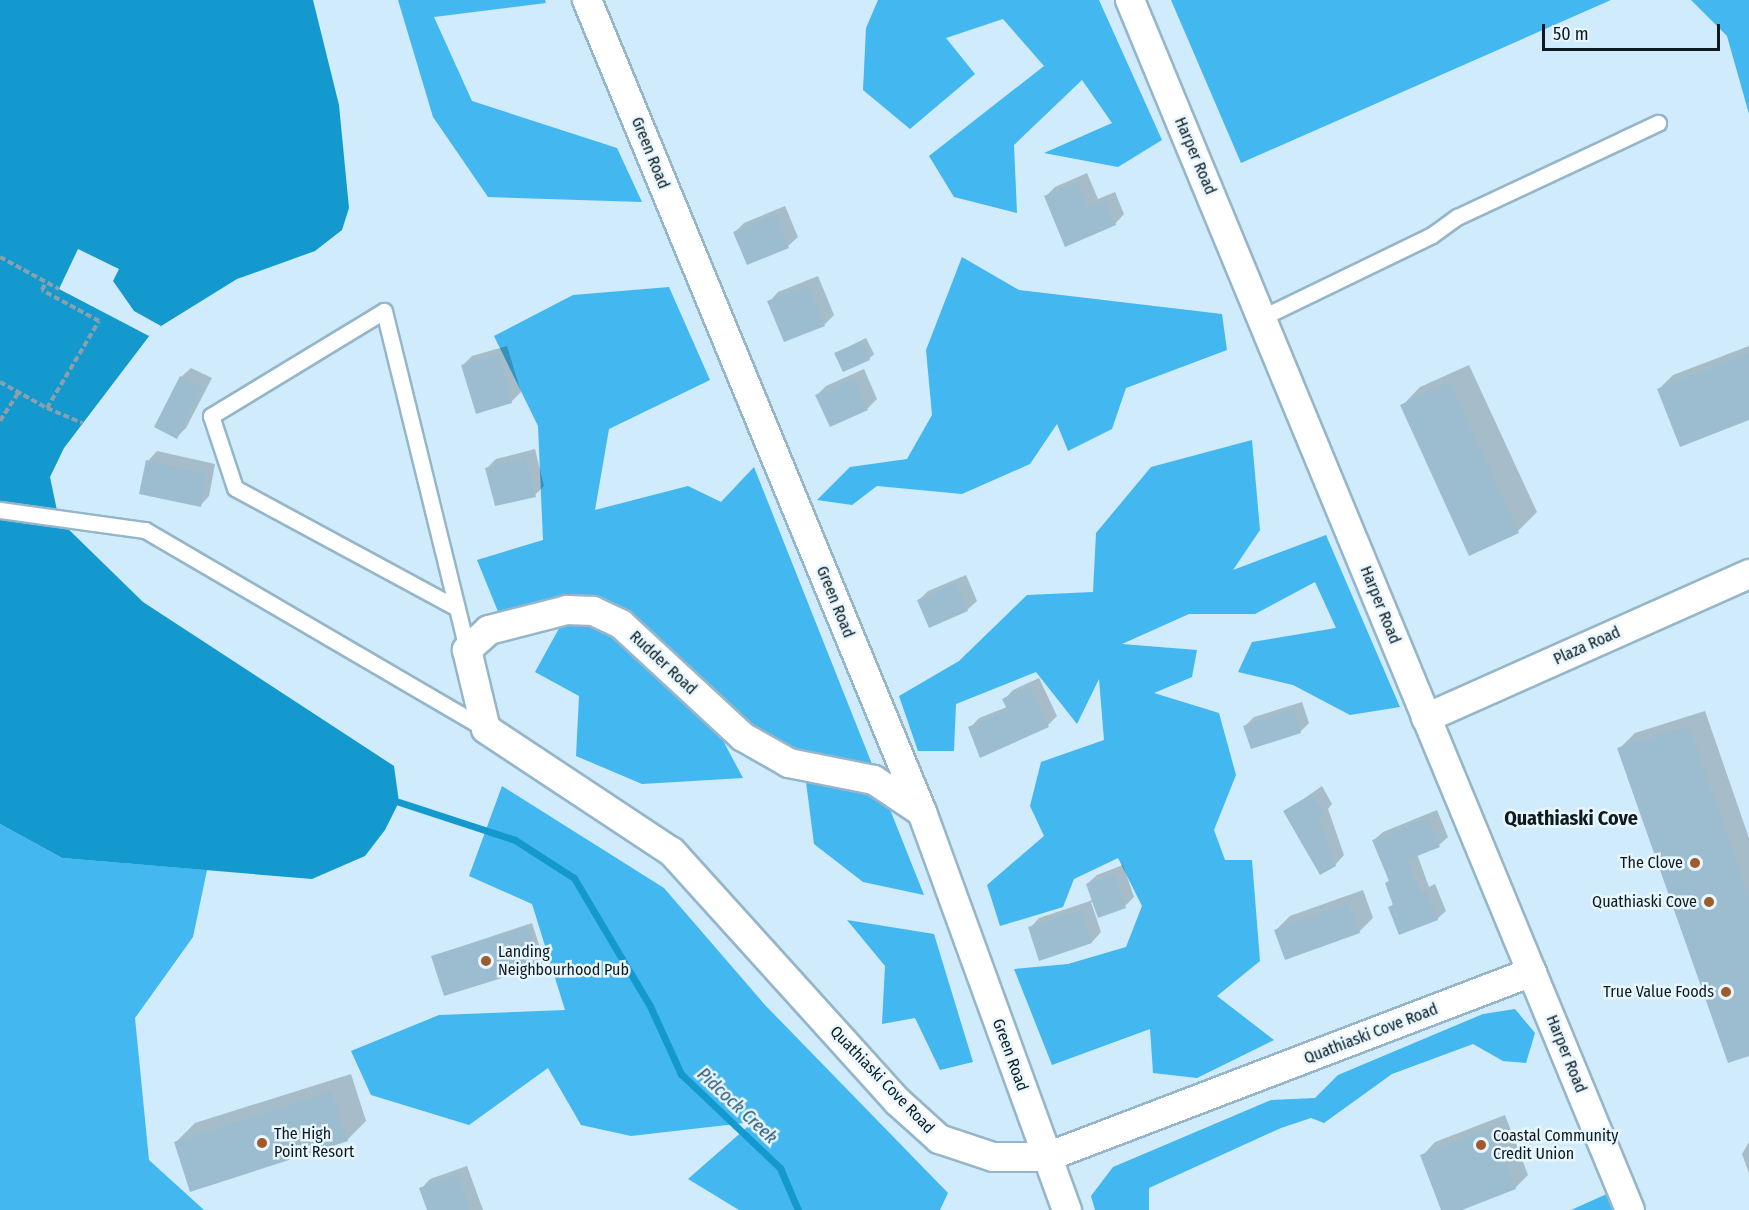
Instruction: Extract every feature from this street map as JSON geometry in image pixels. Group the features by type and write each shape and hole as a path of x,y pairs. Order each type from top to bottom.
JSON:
{"street":[{"name":"Green Road","path":"587,0 922,812 1067,1210"},
{"name":"Harper Road","path":"1130,0 1263,317 1630,1210"},
{"name":"Plaza Road","path":"1426,718 1749,574"},
{"name":"Rudder Road","path":"467,650 489,630 567,610 593,611 621,624 743,737 789,763 874,780 922,812"},
{"path":"467,650 486,729"},
{"name":"Quathiaski Cove Road","path":"486,729 672,852 897,1101 939,1139 993,1157 1047,1157 1532,972"}],"lane":[{"path":"1263,317 1432,235 1457,217 1658,123"},
{"path":"455,607 236,488 211,416 384,311 467,650"},
{"path":"0,510 145,530 486,729"}],"path":[{"path":"0,257 59,289"},
{"path":"46,282 42,290 99,321 47,408"},
{"path":"0,382 47,408 83,423"},
{"path":"0,421 19,392"}],"shaded area":[{"path":"0,0 313,0 339,105 349,208 342,230 315,251 237,279 153,331 64,448 50,477 59,520 143,602 394,766 399,802 385,830 365,856 312,879 62,858 0,824"},
{"path":"398,0 545,0 546,3 434,17 472,101 617,148 642,202 488,197 433,117"},
{"path":"878,0 1099,0 1162,140 1118,167 1044,153 1112,123 1082,80 1014,145 1017,213 954,197 929,156 1044,66 1003,19 946,38 975,74 910,129 863,90 866,28"},
{"path":"1171,0 1611,0 1241,163"},
{"path":"1691,0 1749,0 1749,114 1727,36"},
{"path":"962,257 1019,290 1222,314 1227,350 1126,388 1112,429 1068,451 1057,424 1030,464 962,494 877,486 852,505 817,500 850,467 907,459 932,415 926,350"},
{"path":"669,287 710,380 609,429 595,510 688,486 721,502 754,467 924,895 863,882 814,844 803,759 719,733 743,778 642,784 576,756 579,696 535,672 562,623 499,614 477,560 543,540 538,426 494,336 573,295"},
{"path":"1252,440 1260,530 1233,570 1326,535 1400,707 1350,715 1293,685 1238,672 1252,642 1336,628 1315,582 1255,614 1189,614 1122,644 1197,650 1192,677 1154,693 1219,713 1236,775 1214,830 1225,860 1252,860 1260,961 1217,996 1274,1040 1197,1078 1153,1073 1150,1029 1052,1065 1014,969 1068,964 1126,947 1142,906 1118,858 1074,879 1063,907 1000,926 987,885 1044,836 1030,806 1041,762 1104,740 1099,679 1077,724 1036,672 956,704 954,751 918,751 899,696 959,661 1027,595 1093,592 1096,533 1151,467"},
{"path":"502,786 664,888 765,1005 948,1193 940,1210 739,1210 688,1179 753,1122 631,1136 581,1125 548,1068 469,1125 371,1095 351,1051 439,1015 565,1010 532,904 469,876"},
{"path":"0,824 62,858 207,870 193,937 135,1018 149,1160 204,1210 0,1210"},
{"path":"847,920 934,934 973,1062 940,1070 915,1018 882,1024 885,966"},
{"path":"1515,1009 1535,1033 1526,1063 1503,1061 1473,1044 1392,1074 1324,1123 1311,1118 1281,1128 1149,1188 1149,1210 1095,1210 1091,1196 1113,1167 1271,1100 1315,1098 1338,1075 1483,1014"},
{"path":"1609,1193 1616,1210 1571,1210"}],"pier":[{"path":"78,249 119,269 113,281 134,311 161,326 149,336 59,289"}],"building":[{"path":"1077,182 1088,208 1105,201 1116,225 1065,247 1044,196"},
{"path":"775,214 789,248 747,265 733,232"},
{"path":"808,285 825,326 784,342 767,301"},
{"path":"862,341 870,360 843,372 834,353"},
{"path":"1749,353 1749,420 1680,447 1657,389"},
{"path":"498,354 512,403 476,414 461,365"},
{"path":"180,376 203,388 177,439 154,427"},
{"path":"854,378 868,410 830,427 815,395"},
{"path":"1450,382 1519,533 1469,556 1400,405"},
{"path":"526,458 536,497 495,506 485,468"},
{"path":"146,460 206,474 201,507 139,494"},
{"path":"956,583 968,611 929,628 917,600"},
{"path":"1029,686 1049,727 980,758 968,727 1008,711 1002,699"},
{"path":"1293,710 1301,733 1251,749 1243,726"},
{"path":"1689,726 1749,897 1749,1056 1728,1063 1617,748"},
{"path":"1312,794 1324,814 1318,817 1336,866 1320,875 1283,811"},
{"path":"1428,818 1440,847 1407,860 1421,894 1427,892 1438,920 1399,935 1388,907 1393,905 1385,883 1389,881 1372,840"},
{"path":"1114,874 1126,908 1098,918 1086,884"},
{"path":"1349,903 1360,933 1285,960 1274,930"},
{"path":"1081,910 1092,943 1039,961 1028,927"},
{"name":"Landing Neighbourhood Pub","path":"528,926 540,966 444,996 431,956"},
{"path":"332,1092 348,1141 190,1192 174,1142"},
{"path":"1492,1128 1516,1189 1462,1210 1441,1210 1420,1155"},
{"path":"457,1174 470,1210 427,1210 419,1188"}],"waterway":[{"name":"Pidcock Creek","path":"399,802 515,840 574,878 650,1006 681,1074 780,1168 798,1210"}],"place":[{"name":"The Clove","path":"1695,863"},
{"name":"Quathiaski Cove","path":"1709,902"},
{"name":"Landing Neighbourhood Pub","path":"486,961"},
{"name":"True Value Foods","path":"1726,992"},
{"name":"The High Point Resort","path":"262,1143"},
{"name":"Coastal Community Credit Union","path":"1481,1145"}],"district":[{"name":"Quathiaski Cove","path":"1571,818"}]}
